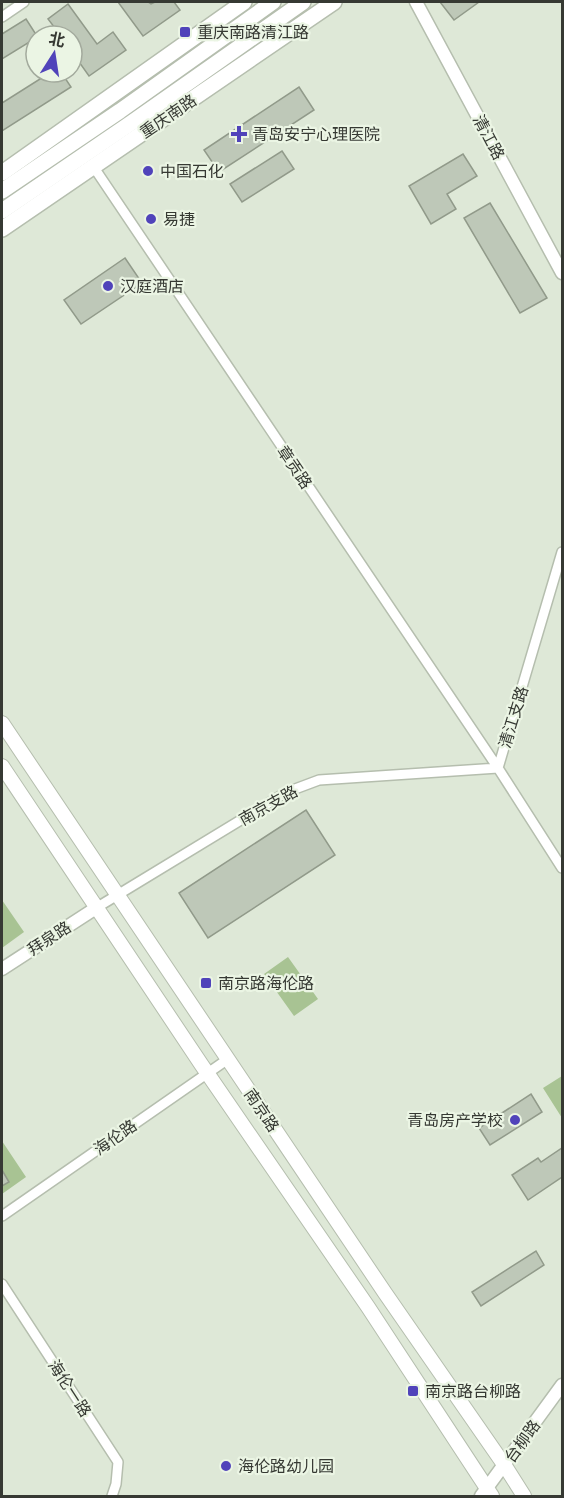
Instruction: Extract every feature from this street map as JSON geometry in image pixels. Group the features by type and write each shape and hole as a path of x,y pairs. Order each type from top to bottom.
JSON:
{"main road":[{"path":"2,173 244,2"},
{"path":"2,191 120,111 273,2"},
{"path":"2,211 303,2"},
{"name":"重庆南路","path":"2,229 334,2"},
{"name":"南京路","path":"2,723 524,1497"},
{"name":"南京路","path":"2,766 207,1073 368,1307 487,1494"}],"street":[{"path":"2,17 24,2"},
{"name":"清江路","path":"416,2 562,273"},
{"name":"章贡路","path":"93,166 498,768"},
{"name":"清江支路","path":"562,552 498,768 562,868"},
{"name":"南京支路","path":"96,908 287,792 319,780 498,768"},
{"name":"拜泉路","path":"2,969 96,908"},
{"name":"海伦路","path":"2,1216 228,1059"},
{"name":"海伦一路","path":"2,1284 118,1462 112,1497"},
{"name":"台柳路","path":"487,1494 562,1385"}],"green space":[{"path":"2,900 24,932 2,948"},
{"path":"288,957 318,999 294,1016 264,974"},
{"path":"562,1076 562,1118 543,1088"},
{"path":"2,1141 26,1177 2,1194"}],"building":[{"path":"118,2 148,2 151,4 174,2 180,10 143,36"},
{"path":"440,2 479,2 454,20"},
{"path":"68,4 82,24 52,24 48,19"},
{"path":"26,19 29,24 24,24 24,45 2,59 2,34"},
{"path":"84,26 97,44 113,32 126,50 89,76 84,69"},
{"path":"32,84 69,84 71,87 2,131 2,103"},
{"path":"299,87 314,110 219,172 204,150"},
{"path":"282,151 294,169 242,202 230,184"},
{"path":"463,154 477,176 447,194 456,209 431,224 409,186"},
{"path":"490,203 547,298 520,313 464,218"},
{"path":"125,258 142,283 81,324 64,300"},
{"path":"306,810 335,855 208,938 179,893"},
{"path":"531,1094 542,1112 490,1145 479,1128"},
{"path":"562,1148 562,1177 528,1200 512,1175 538,1158 541,1162"},
{"path":"2,1170 9,1182 2,1186"},
{"path":"536,1251 544,1265 481,1306 472,1292"}],"place":[{"name":"重庆南路清江路","path":"185,32"},
{"name":"青岛安宁心理医院","path":"239,134"},
{"name":"中国石化","path":"148,171"},
{"name":"易捷","path":"151,219"},
{"name":"汉庭酒店","path":"108,286"},
{"name":"南京路海伦路","path":"206,983"},
{"name":"青岛房产学校","path":"515,1120"},
{"name":"南京路台柳路","path":"413,1391"},
{"name":"海伦路幼儿园","path":"226,1466"}]}
